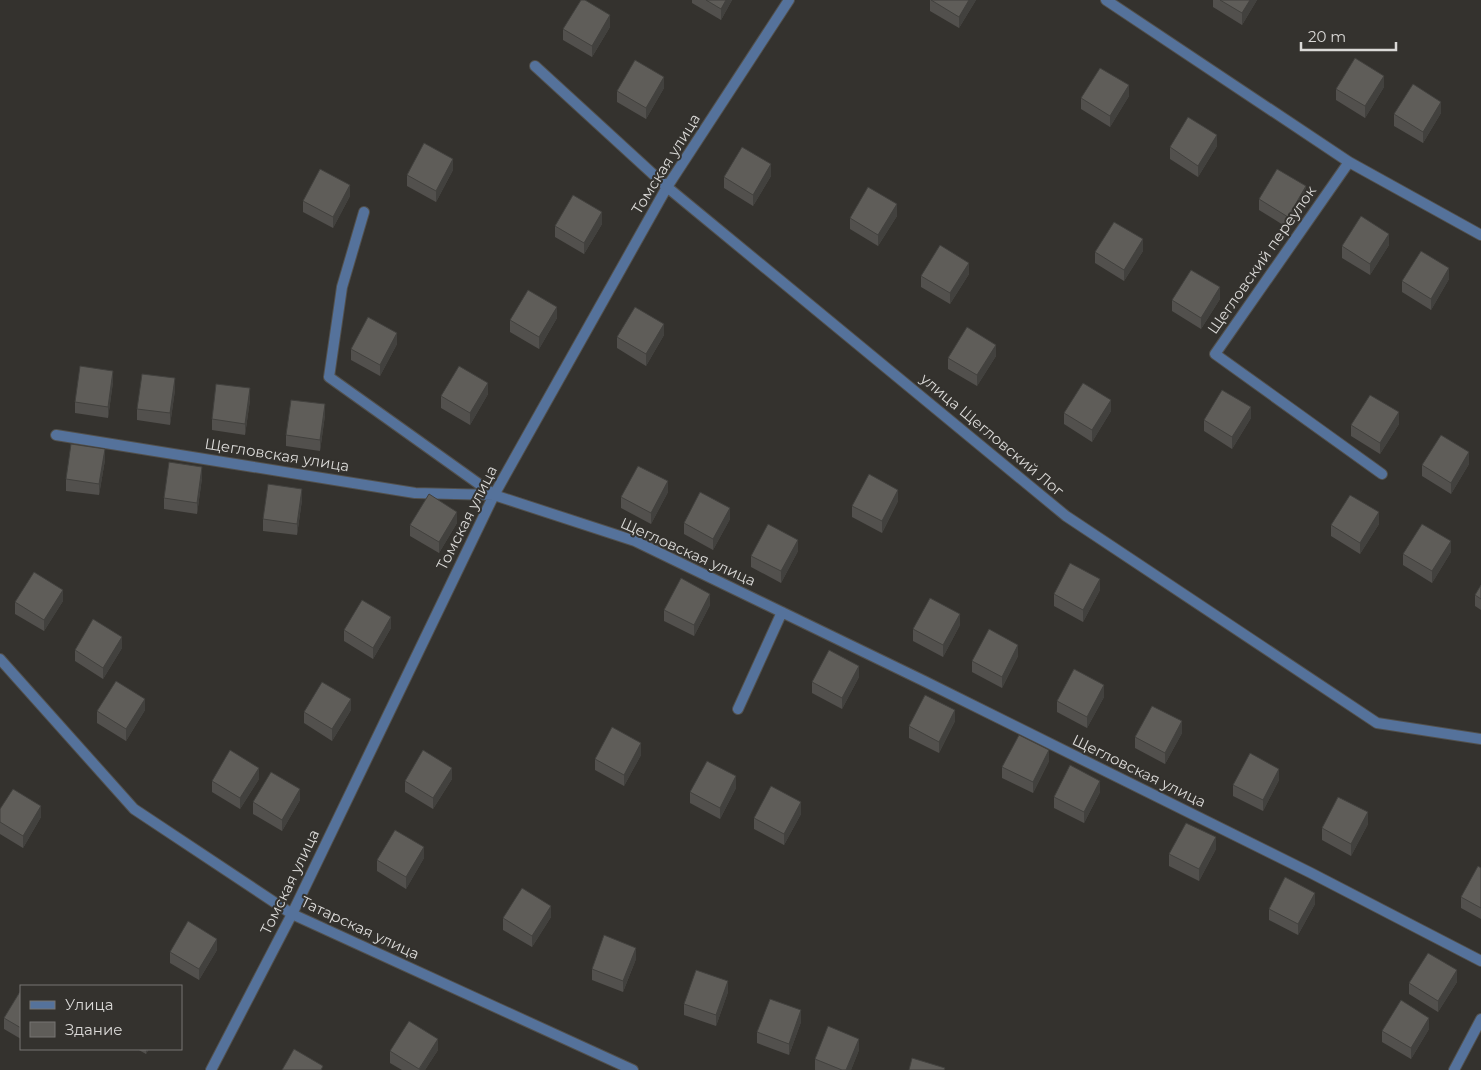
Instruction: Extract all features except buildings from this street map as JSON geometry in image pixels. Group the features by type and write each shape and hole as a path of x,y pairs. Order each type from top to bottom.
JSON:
{"street":[{"name":"Томская улица","path":"211,1070 292,914 494,495 667,187 788,0"},
{"path":"1106,0 1349,162 1481,235"},
{"name":"улица Щегловский Лог","path":"535,66 667,187 1066,516 1377,723 1481,738"},
{"name":"Щегловский переулок","path":"1349,162 1215,354 1382,474"},
{"name":"Щегловская улица","path":"364,212 342,287 329,377 494,495"},
{"name":"Щегловская улица","path":"56,435 415,493 494,495 635,541 1302,868 1481,961"},
{"path":"738,709 782,612"},
{"name":"Татарская улица","path":"0,659 134,809 292,914 633,1070"},
{"path":"1454,1070 1481,1019"}]}
